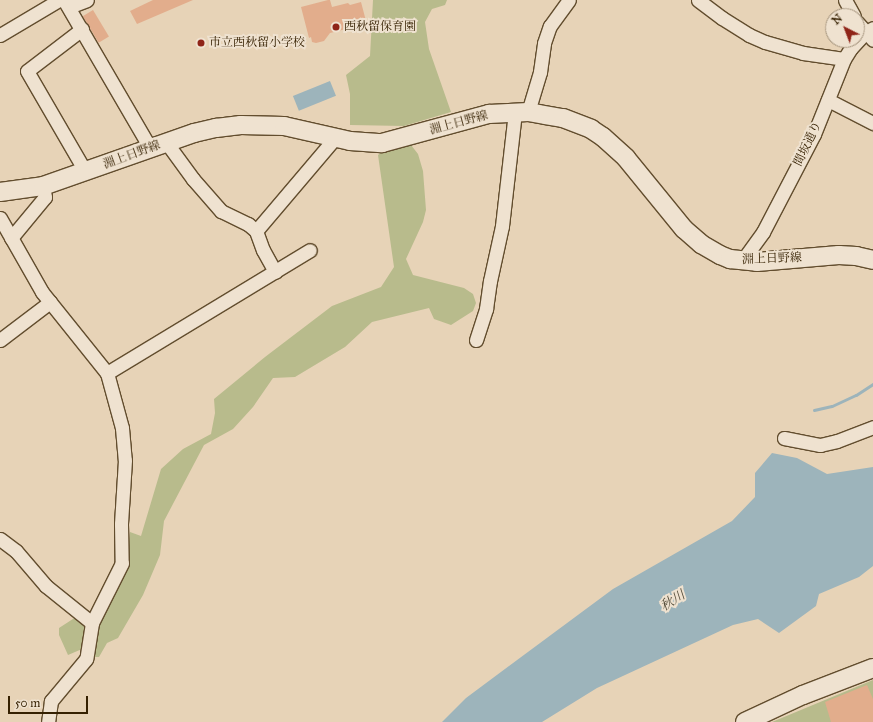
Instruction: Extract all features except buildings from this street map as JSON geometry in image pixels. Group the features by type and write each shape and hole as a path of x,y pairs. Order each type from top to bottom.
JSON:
{"main road":[{"name":"淵上日野線","path":"0,192 43,186 204,130 241,125 284,126 335,138 360,142 382,143 489,114 521,112 563,118 591,129 626,158 684,229 694,238 730,260 757,262 839,255 856,256 873,260"},
{"path":"746,722 803,695 873,668"}],"street":[{"path":"2,30 64,2 87,0"},
{"path":"476,340 486,309 490,281 502,226 521,112 540,72 544,43 550,26 569,0"},
{"path":"698,0 722,18 749,35 765,42 803,53 844,59"},
{"path":"64,2 158,145 193,179 221,212 248,224 256,231 263,250 275,272"},
{"path":"82,30 27,71 85,171"},
{"name":"間坂通り","path":"742,261 763,232 814,134 844,59 851,48 870,34"},
{"path":"828,100 873,124"},
{"path":"256,231 335,138"},
{"path":"11,238 45,197 43,186"},
{"path":"0,218 36,283 108,373 122,428 125,460 121,524 122,563 92,623 86,659 51,701 48,722"},
{"path":"108,373 310,250"},
{"path":"0,340 50,302"},
{"path":"784,438 820,444 832,442 873,427"},
{"path":"0,539 16,550 46,586 92,623"}],"green space":[{"path":"373,0 447,0 445,5 432,9 425,22 429,49 451,112 404,126 350,125 350,94 346,75 370,56"},
{"path":"411,145 418,154 423,171 426,210 423,222 406,259 413,275 464,288 473,294 476,303 473,311 451,325 434,319 429,308 372,322 345,347 295,377 273,378 253,407 233,429 204,445 164,521 160,555 143,595 118,638 107,643 99,657 94,657 82,649 68,655 59,635 59,628 76,617 96,628 126,569 130,532 141,536 161,469 183,449 211,434 215,413 214,399 265,357 332,306 381,287 394,267 378,155 388,147"},
{"path":"873,680 873,722 772,722"}],"water":[{"path":"330,81 336,96 299,111 293,96"},
{"name":"秋川","path":"772,453 797,458 827,474 873,467 873,566 859,577 819,594 816,606 779,633 758,619 733,625 597,688 542,722 442,722 466,698 613,589 732,521 755,497 755,473"}],"waterway":[{"path":"814,410 832,406 856,395 873,384"}],"place":[{"name":"西秋留保育園","path":"336,27"},
{"name":"市立西秋留小学校","path":"201,43"}]}
